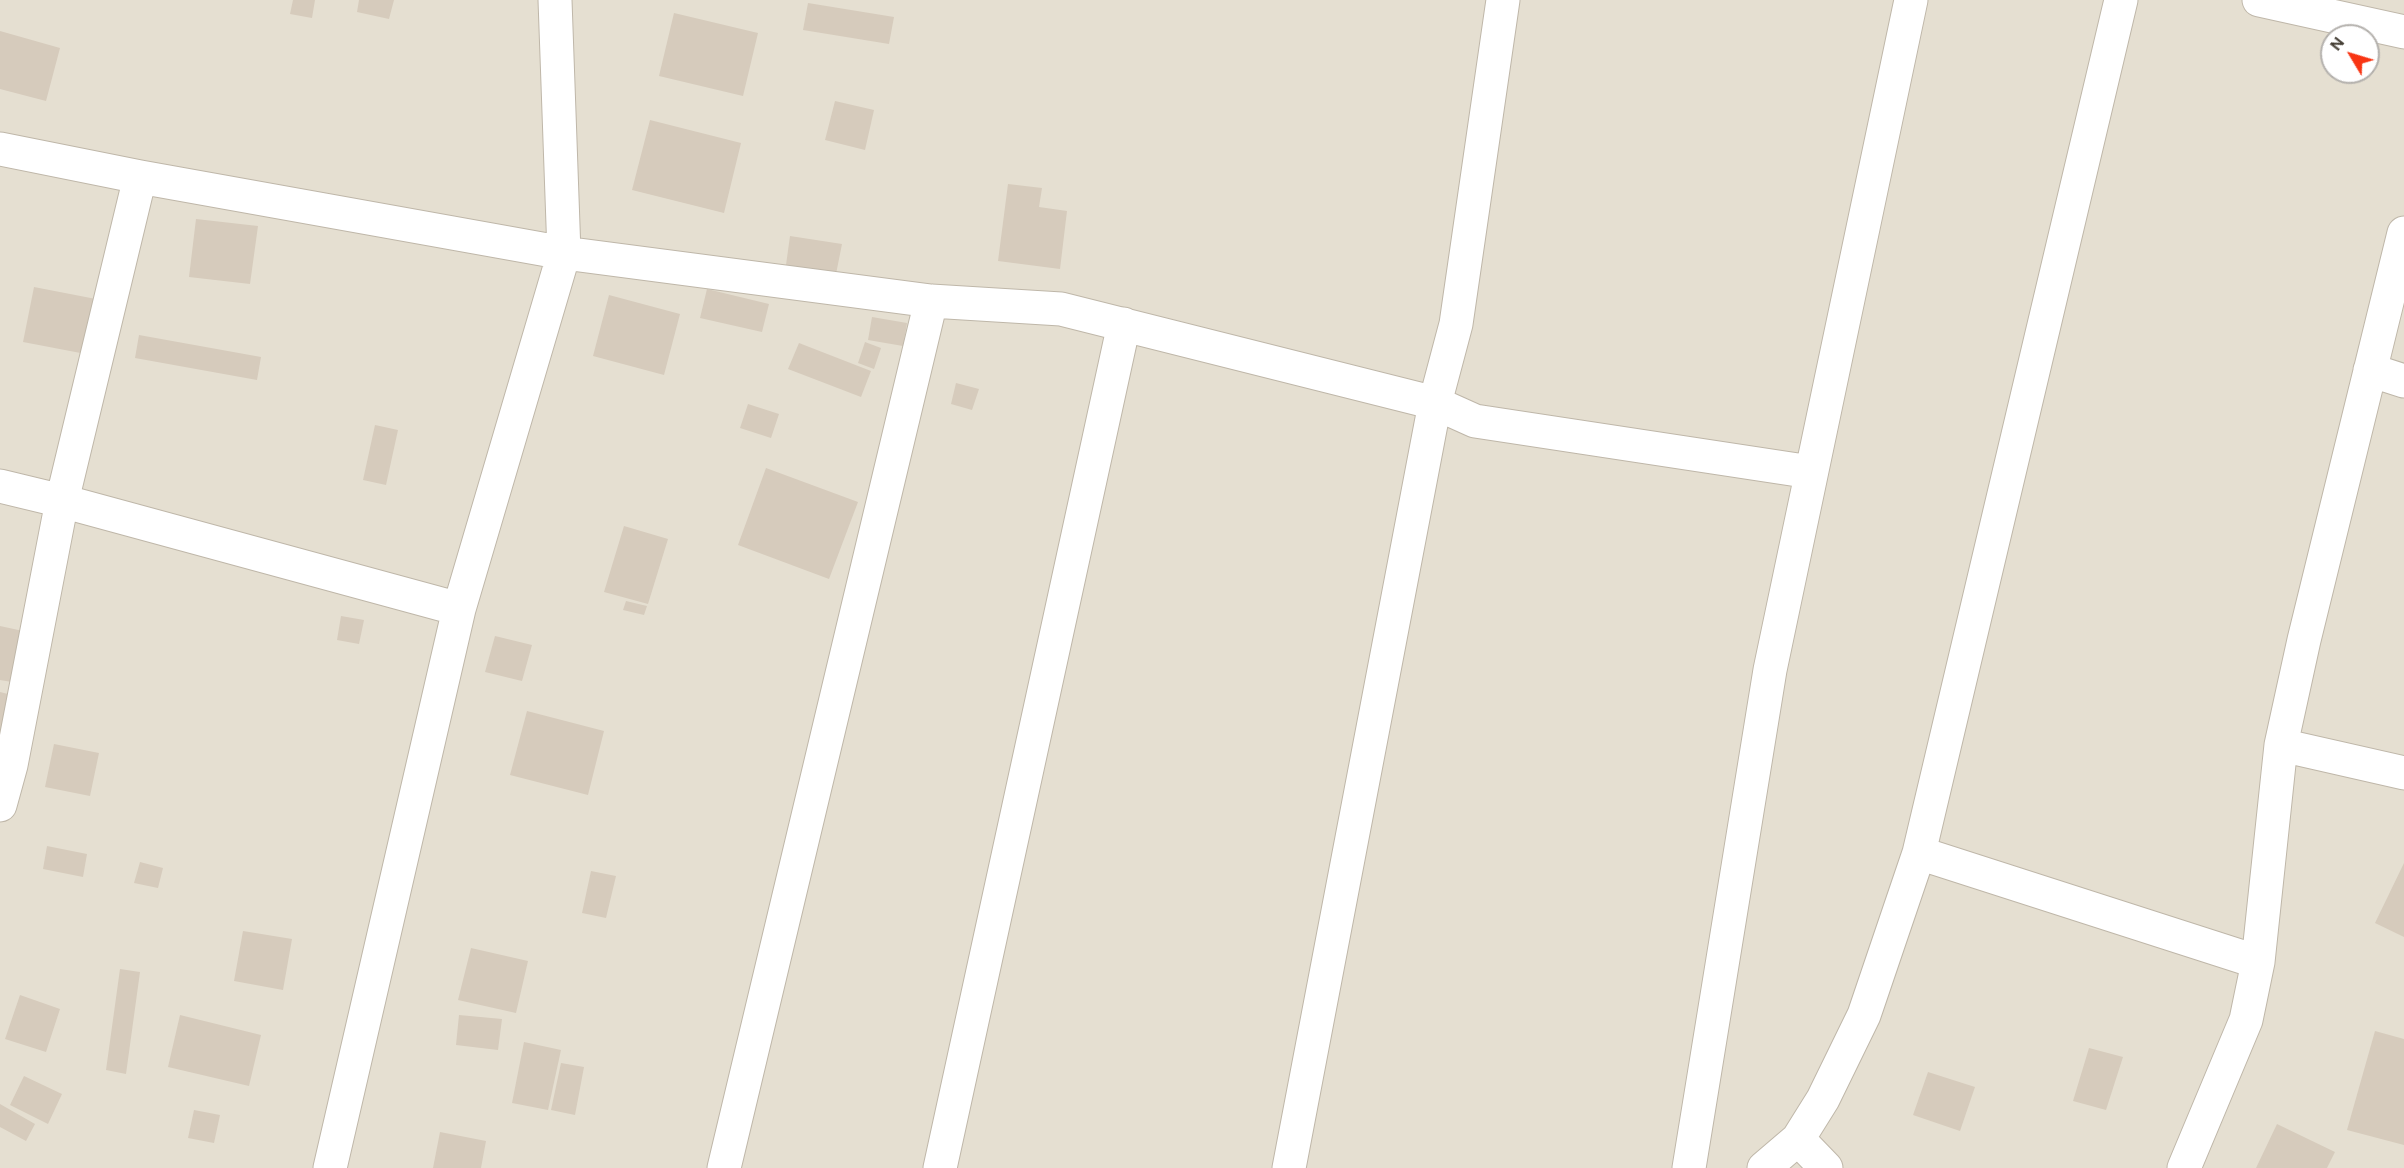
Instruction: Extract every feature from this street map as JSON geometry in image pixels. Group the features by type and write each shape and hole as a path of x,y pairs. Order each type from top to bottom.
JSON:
{"street":[{"path":"330,1168 459,609 564,253 555,0"},
{"path":"1289,1168 1435,403 1456,324 1503,0"},
{"path":"1689,1168 1770,670 1911,0"},
{"path":"1764,1168 1798,1139 1823,1099 1864,1015 1919,853 2121,0"},
{"path":"2259,0 2404,32"},
{"path":"0,149 140,177 564,253 931,301 1061,309 1435,403 1475,421 1811,472"},
{"path":"0,805 11,765 62,501 140,177"},
{"path":"2184,1168 2246,1020 2258,962 2282,745 2304,640 2404,233"},
{"path":"731,1167 931,301"},
{"path":"940,1168 1124,324"},
{"path":"2370,370 2404,381"},
{"path":"0,486 459,609"},
{"path":"2282,745 2404,773"},
{"path":"1919,853 2258,962"},
{"path":"1798,1139 1826,1168"}],"shaded area":[{"path":"0,0 2404,0 2404,1168 0,1168"}],"building":[{"path":"293,0 315,0 312,18 290,14"},
{"path":"359,0 394,0 389,19 357,12"},
{"path":"808,3 894,17 889,44 803,30"},
{"path":"674,13 758,33 743,96 659,76"},
{"path":"0,31 60,48 46,101 0,89"},
{"path":"835,101 874,110 865,150 825,140"},
{"path":"650,120 741,143 724,213 632,190"},
{"path":"1008,184 1042,188 1039,207 1067,211 1060,269 998,261"},
{"path":"196,219 258,226 250,284 189,277"},
{"path":"790,236 842,244 836,274 786,265"},
{"path":"34,287 101,300 91,355 23,342"},
{"path":"707,289 769,304 762,332 700,318"},
{"path":"609,295 680,314 664,375 593,356"},
{"path":"872,317 907,323 903,346 868,340"},
{"path":"139,335 261,357 257,380 135,358"},
{"path":"865,342 881,348 874,369 858,363"},
{"path":"799,343 871,371 861,397 788,369"},
{"path":"956,383 979,389 972,410 951,404"},
{"path":"748,404 779,414 771,438 740,428"},
{"path":"375,425 398,430 386,485 363,480"},
{"path":"766,468 858,502 829,579 738,545"},
{"path":"624,526 668,539 648,604 604,592"},
{"path":"626,601 647,606 644,615 623,610"},
{"path":"341,616 364,620 359,644 337,640"},
{"path":"0,626 23,631 12,682 0,680"},
{"path":"495,636 532,645 522,681 485,672"},
{"path":"0,692 12,695 0,743"},
{"path":"527,711 604,731 588,795 510,775"},
{"path":"54,744 99,753 90,796 45,787"},
{"path":"47,846 87,854 83,877 43,869"},
{"path":"140,862 163,868 158,888 134,883"},
{"path":"2404,863 2404,937 2375,923"},
{"path":"591,871 616,876 606,918 582,913"},
{"path":"243,931 292,939 283,990 234,981"},
{"path":"471,948 528,961 516,1013 458,1000"},
{"path":"120,969 140,972 126,1074 106,1070"},
{"path":"20,995 60,1009 46,1052 5,1039"},
{"path":"180,1015 261,1035 249,1086 168,1067"},
{"path":"459,1015 502,1019 498,1050 456,1045"},
{"path":"2375,1031 2404,1039 2404,1145 2347,1130"},
{"path":"524,1042 561,1050 548,1110 512,1103"},
{"path":"2089,1048 2123,1057 2106,1110 2073,1101"},
{"path":"561,1063 584,1067 575,1115 551,1110"},
{"path":"1928,1072 1975,1087 1960,1131 1913,1115"},
{"path":"24,1076 62,1094 48,1124 10,1105"},
{"path":"0,1104 35,1124 26,1141 0,1127"},
{"path":"194,1110 220,1115 214,1143 188,1138"},
{"path":"2277,1124 2335,1152 2327,1168 2256,1168"},
{"path":"440,1132 486,1141 481,1168 433,1168"}]}
